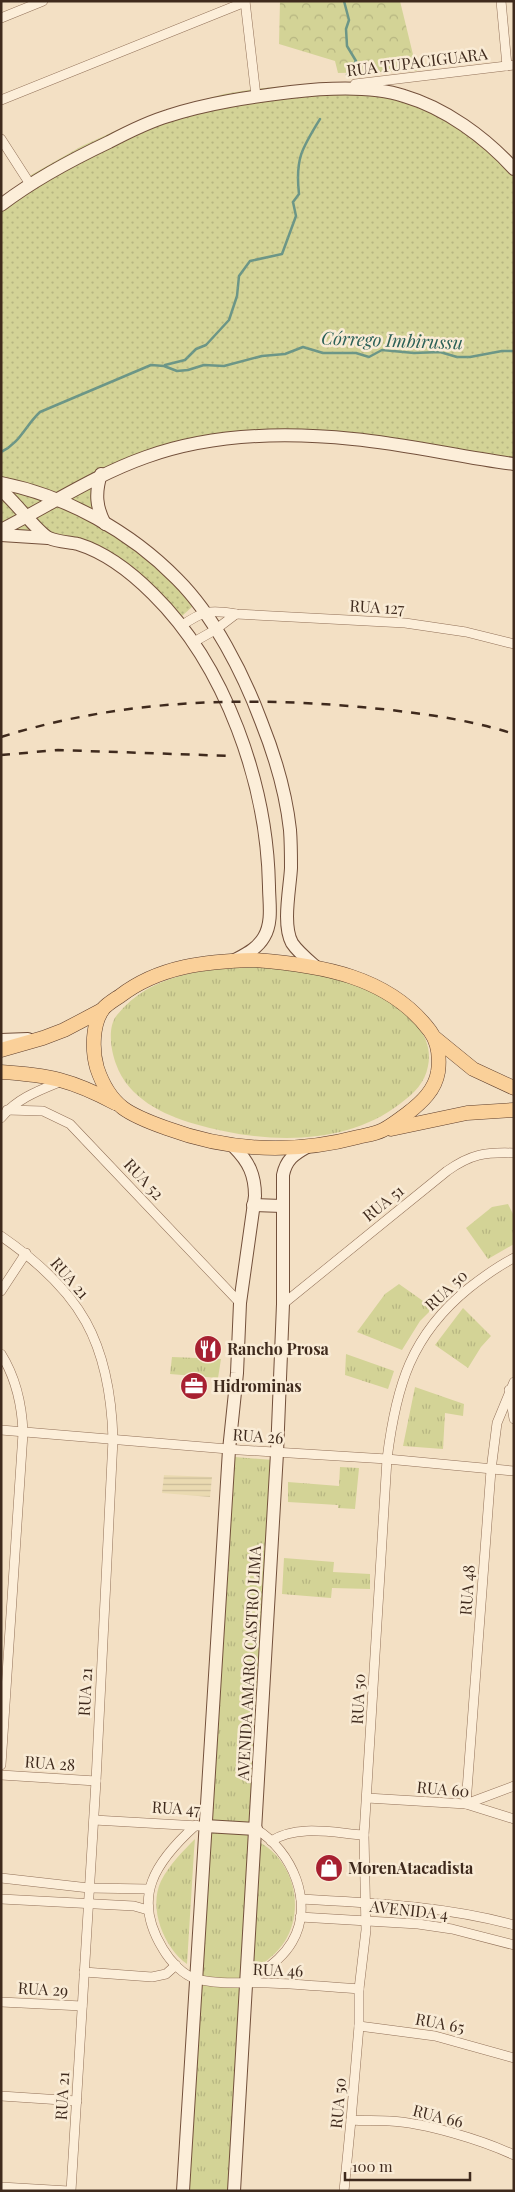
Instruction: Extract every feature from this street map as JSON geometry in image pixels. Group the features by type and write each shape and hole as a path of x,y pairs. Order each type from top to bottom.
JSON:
{"main road":[{"path":"1,205 60,165 168,116 256,96 324,88 385,91 421,103 448,116 482,139 514,169"},
{"path":"1,530 101,474 148,456 174,449 232,439 269,437 352,439 514,464"},
{"path":"101,474 97,488 97,502 99,513 105,524"},
{"path":"1,482 58,499 129,538 178,580 215,630 242,675 267,735 278,769 290,831 291,866 287,922 290,937 303,956 316,967"},
{"path":"1,490 48,538"},
{"path":"1,535 48,538 79,544 102,553 140,581 181,626 227,702 242,738 258,799 267,856 270,922 265,937 255,948 235,960"},
{"path":"1,1050 64,1030 102,1010 136,983 154,975 174,969 235,960 272,961 336,971 390,993 419,1016 435,1038 473,1069 514,1088"},
{"path":"102,1010 96,1026 95,1062 106,1087 123,1108"},
{"path":"1,1040 43,1038"},
{"path":"383,1130 420,1104 431,1090 439,1065 435,1038"},
{"path":"1,1072 40,1075 66,1080 94,1092 151,1123 178,1133 234,1147 306,1147 467,1113 514,1110"},
{"name":"AVENIDA AMARO CASTRO LIMA","path":"184,2191 201,1826 229,1450 237,1373 240,1302 255,1183 244,1156 234,1147"},
{"name":"AVENIDA AMARO CASTRO LIMA","path":"234,2191 277,1453 283,1304 283,1175 285,1165 291,1156 306,1147"},
{"path":"253,1205 282,1206"},
{"name":"RUA 47","path":"201,1826 256,1829"}],"street":[{"path":"1,18 43,1"},
{"path":"1,100 245,1 256,96"},
{"path":"501,1 510,66"},
{"name":"RUA TUPACIGUARA","path":"324,88 510,66"},
{"path":"1,139 30,184"},
{"name":"RUA 127","path":"203,612 212,610 236,614 405,624 466,632 514,644"},
{"path":"181,626 203,612"},
{"path":"192,643 215,630 236,614"},
{"path":"1,1118 8,1110 32,1093 66,1080"},
{"name":"RUA 52","path":"8,1110 43,1111 70,1124 240,1302"},
{"name":"RUA 51","path":"283,1304 465,1158 484,1153 514,1153"},
{"name":"RUA 21","path":"1,1236 26,1252 70,1296 97,1342 110,1387 113,1439 96,1781 70,2191"},
{"path":"1,1291 26,1252"},
{"name":"RUA 50","path":"344,2191 359,2026 366,1921 364,1836 387,1458 395,1405 416,1349 433,1322 456,1298 483,1277 514,1258"},
{"path":"1,1354 12,1376 19,1398 23,1433 4,1681 1,1765"},
{"path":"511,1386 514,1419"},
{"name":"RUA 48","path":"466,1804 491,1470 497,1423 511,1386"},
{"name":"RUA 26","path":"1,1430 229,1450 387,1458 514,1471"},
{"name":"RUA 28","path":"1,1776 96,1781"},
{"path":"466,1804 514,1786"},
{"name":"RUA 60","path":"367,1798 466,1804 514,1819"},
{"name":"RUA 47","path":"94,1820 201,1826"},
{"path":"195,1979 169,1960 158,1942 151,1926 148,1910 148,1889 154,1874 174,1847 201,1826"},
{"path":"247,1984 273,1965 283,1955 299,1927 300,1917 300,1899 293,1872 284,1856 271,1841 256,1829"},
{"path":"271,1841 282,1834 295,1830 364,1836"},
{"path":"1,1878 89,1888 148,1889"},
{"path":"1,1899 134,1906 148,1910"},
{"name":"AVENIDA 4","path":"300,1899 422,1907 486,1917 514,1925"},
{"name":"AVENIDA 4","path":"300,1917 418,1924 452,1929 514,1945"},
{"path":"84,1972 152,1977 166,1974 176,1965"},
{"name":"RUA 46","path":"195,1979 247,1984 266,1983 360,1989"},
{"name":"RUA 29","path":"1,2002 82,2006"},
{"name":"RUA 65","path":"359,2026 435,2036 514,2058"},
{"path":"1,2096 77,2101"},
{"name":"RUA 66","path":"351,2120 415,2124 458,2136 514,2156"},
{"path":"1,2187 70,2191"}],"shaded area":[{"path":"164,1475 212,1477 210,1497 162,1493"}],"green space":[{"path":"280,1 400,1 417,71 338,73 335,61 279,44"},
{"path":"348,82 407,91 514,161 514,459 392,440 202,440 61,494 1,477 1,205 31,175 82,146 166,110 224,94 254,89"},
{"path":"101,478 100,490 109,530 171,580 193,606 182,616 142,574 126,562 93,543 75,537 49,533 1,537 1,485 59,501"},
{"path":"258,967 301,972 344,981 384,998 417,1026 427,1045 429,1055 427,1072 418,1087 401,1103 378,1118 354,1128 328,1134 274,1138 247,1135 195,1124 171,1116 138,1096 122,1076 114,1059 111,1046 111,1032 117,1015 131,1001 164,981 219,969"},
{"path":"508,1204 514,1216 514,1244 488,1259 466,1228 492,1207"},
{"path":"399,1284 433,1308 420,1321 402,1350 357,1332 385,1294"},
{"path":"463,1308 491,1336 481,1347 468,1368 435,1345"},
{"path":"346,1354 394,1371 388,1389 345,1375"},
{"path":"172,1357 221,1359 218,1378 170,1374"},
{"path":"415,1387 464,1404 463,1416 445,1413 443,1449 403,1446"},
{"path":"235,1457 273,1460 231,2191 187,2191 207,1824"},
{"path":"340,1467 359,1468 355,1509 338,1508 338,1505 288,1502 288,1482 339,1486"},
{"path":"284,1558 334,1562 333,1572 370,1574 370,1589 332,1588 331,1598 282,1594"},
{"path":"195,1839 187,1964 171,1948 165,1938 160,1927 156,1903 157,1892 164,1875"},
{"path":"259,1842 271,1850 281,1861 293,1886 295,1900 291,1928 282,1946 260,1966 250,1972"}],"waterway":[{"path":"344,1 349,20 346,29 347,46 356,61 347,75"},
{"path":"165,365 185,360 196,349 206,345 229,320 237,296 239,276 250,261 282,254 296,216 293,202 299,194 298,172 301,154 320,119"},
{"name":"Córrego Imbirussu","path":"1,452 18,439 40,412 151,365 164,366 177,371 204,365 224,366 262,356 285,354 303,347 323,353 356,353 369,357 382,350 414,353 440,352 457,357 514,351"}],"railway":[{"path":"1,737 90,715 135,708 225,702 315,704 400,711 458,720 514,734"},
{"path":"1,755 58,750 232,756"}],"place":[{"name":"Rancho Prosa","path":"208,1349"},
{"name":"Hidrominas","path":"194,1386"},
{"name":"MorenAtacadista","path":"329,1868"}]}
